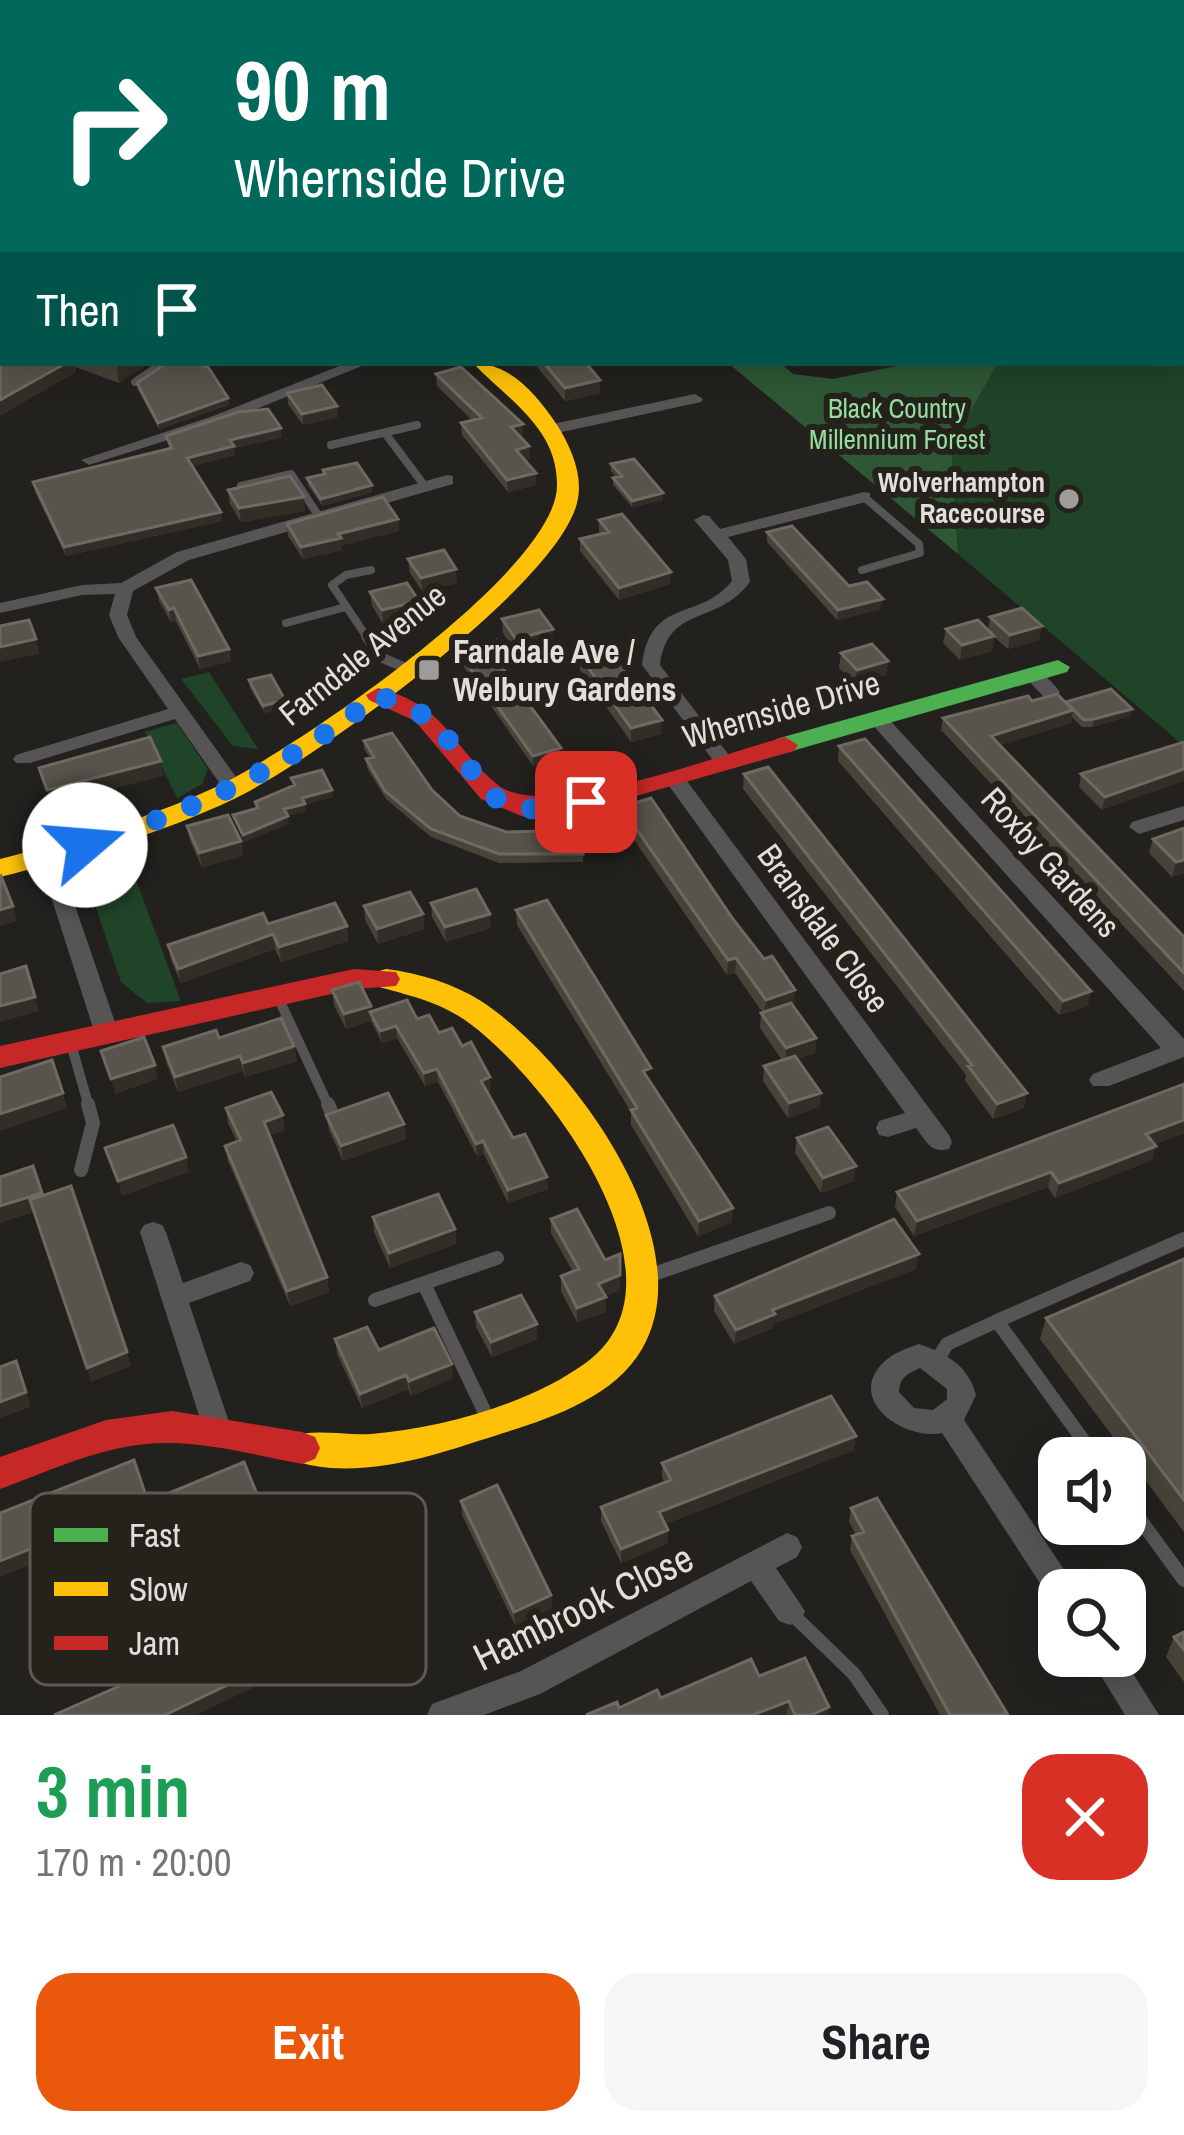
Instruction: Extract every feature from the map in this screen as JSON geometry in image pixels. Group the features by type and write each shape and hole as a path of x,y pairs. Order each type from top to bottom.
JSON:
{"street":[{"path":"89,460 219,419 353,366"},
{"name":"Farndale Avenue","path":"0,868 162,819 233,789 327,736 539,552 569,498 570,476 548,430 510,378 488,366"},
{"path":"548,430 695,399"},
{"path":"115,431 127,449"},
{"path":"233,789 127,637 118,615 125,588 138,576 183,556 428,492 447,480"},
{"path":"725,763 652,665 655,635 666,624 724,603 741,582 742,569 710,528 864,497"},
{"path":"0,608 82,590 125,588"},
{"name":"Whernside Drive","path":"378,695 428,718 483,792 516,807 556,809 877,718 1047,678"},
{"path":"23,759 177,712"},
{"name":"Roxby Gardens","path":"877,718 1180,1049 1101,1080"},
{"name":"Bransdale Close","path":"674,778 940,1142"},
{"path":"1139,827 1184,813"},
{"path":"48,856 106,1034"},
{"path":"0,1057 277,995 380,977 454,998 518,1046 584,1131 620,1195 638,1240 645,1276 643,1305 630,1340 609,1364 580,1384 489,1421 384,1454 278,1443 218,1431 135,1429 0,1473"},
{"path":"888,1128 921,1117"},
{"path":"153,1232 218,1431"},
{"path":"177,1297 241,1273"},
{"path":"920,1356 937,1360 953,1372 962,1389 959,1406 948,1419 929,1424 909,1420 892,1408 884,1390 887,1374 899,1361 920,1356"},
{"path":"948,1419 1047,1569"},
{"name":"Hambrook Close","path":"443,1715 529,1683 788,1547"},
{"path":"755,1564 790,1611"},
{"path":"1118,1677 1143,1715"}],"lane":[{"path":"135,382 159,366"},
{"path":"332,445 417,425"},
{"path":"385,433 428,492"},
{"path":"241,486 291,474 320,518"},
{"path":"862,570 920,553 919,544 864,497"},
{"path":"371,570 346,575 332,585 380,657 406,668"},
{"path":"286,623 346,607"},
{"path":"277,995 331,1111"},
{"path":"70,1041 93,1123 81,1171"},
{"path":"645,1276 829,1213"},
{"path":"937,1360 947,1344 1184,1239"},
{"path":"375,1300 497,1258"},
{"path":"424,1284 489,1421"},
{"path":"997,1321 1081,1437"},
{"path":"1146,1528 1184,1580"},
{"path":"790,1611 854,1673 882,1715"}],"green space":[{"name":"Black Country Millennium Forest","path":"732,366 784,366 793,374 833,379 896,366 996,366 951,445 958,554"},
{"name":"Wolverhampton Racecourse","path":"996,366 1184,366 1184,746 958,554 951,445"},
{"path":"209,672 258,749 233,746 181,679"},
{"path":"177,723 208,769 202,784 177,798 145,732"},
{"path":"126,853 181,1001 147,1003 121,982 87,881 96,865"}],"building":[{"path":"0,366 61,366 0,400"},
{"path":"162,366 205,366 228,398 158,423 137,383"},
{"path":"547,366 588,366 600,380 565,388"},
{"path":"461,367 523,424 511,427 529,446 516,450 536,473 507,480 461,423 482,418 436,374"},
{"path":"322,385 337,406 302,414 287,393"},
{"path":"268,409 281,428 230,440 234,446 187,458 221,512 64,547 33,482 172,448 166,436 238,412"},
{"path":"634,459 663,493 632,501 613,478 622,476 611,464"},
{"path":"357,463 372,485 321,499 307,478 325,474 323,470"},
{"path":"290,476 304,497 239,508 228,490"},
{"path":"383,497 398,519 338,534 341,538 301,547 287,524"},
{"path":"622,514 671,572 619,588 580,539 609,532 599,520"},
{"path":"792,526 849,586 867,582 883,599 838,610 767,532"},
{"path":"444,550 456,569 421,578 408,559"},
{"path":"191,580 229,649 198,656 174,608 169,610 156,588"},
{"path":"407,583 419,601 382,610 370,592"},
{"path":"1022,608 1042,626 1010,635 990,617"},
{"path":"539,610 553,629 516,639 502,619"},
{"path":"29,620 36,639 0,647 0,626"},
{"path":"978,620 994,636 962,645 946,629"},
{"path":"497,640 511,659 498,662 561,748 533,756 458,651"},
{"path":"872,644 888,661 857,670 841,653"},
{"path":"609,648 662,720 631,728 580,656"},
{"path":"271,675 285,700 263,706 249,680"},
{"path":"1111,689 1132,709 1084,720 1066,702"},
{"path":"1057,694 1073,710 991,736 1184,937 1184,973 943,718 1028,696 1032,701"},
{"path":"392,733 432,790 460,816 506,832 578,830 583,854 499,854 431,829 385,791 366,759 374,757 364,741"},
{"path":"150,737 161,761 47,790 39,768"},
{"path":"865,739 1091,991 1063,1001 839,746"},
{"path":"1184,742 1184,769 1105,797 1081,774"},
{"path":"768,767 1027,1093 997,1104 968,1066 972,1065 744,774"},
{"path":"322,770 332,790 302,798 305,804 284,809 288,816 243,835 233,815 258,808 255,802 295,785 291,778"},
{"path":"651,798 733,919 764,959 772,956 795,990 766,1000 736,958 728,960 621,807"},
{"path":"228,815 241,841 199,853 187,826"},
{"path":"1184,828 1184,860 1176,862 1153,839"},
{"path":"0,877 13,906 0,910"},
{"path":"476,889 490,914 445,927 431,903"},
{"path":"410,892 423,914 377,929 364,906"},
{"path":"547,900 651,1068 643,1071 733,1208 699,1221 631,1110 637,1108 516,910"},
{"path":"335,903 347,926 279,947 273,934 178,969 168,945 263,913 268,924"},
{"path":"26,966 35,997 0,1006 0,974"},
{"path":"359,982 371,1006 344,1014 332,990"},
{"path":"407,1000 417,1019 429,1015 439,1033 452,1028 462,1046 471,1042 490,1077 481,1081 513,1138 525,1134 547,1177 508,1190 483,1141 476,1144 437,1069 424,1073 396,1026 380,1031 370,1012"},
{"path":"791,1003 816,1038 786,1048 761,1013"},
{"path":"281,1018 294,1046 243,1063 240,1056 175,1077 163,1047 216,1030 219,1038"},
{"path":"144,1037 155,1065 111,1079 101,1051"},
{"path":"795,1056 821,1093 789,1103 764,1066"},
{"path":"52,1060 63,1093 0,1114 0,1077"},
{"path":"1184,1084 1184,1120 1146,1134 1156,1146 1097,1169 1059,1183 1051,1172 917,1221 897,1192"},
{"path":"271,1092 283,1115 264,1122 327,1277 287,1291 225,1146 241,1140 226,1108"},
{"path":"388,1093 404,1124 341,1146 326,1115"},
{"path":"173,1125 186,1157 118,1181 105,1148"},
{"path":"828,1127 856,1166 823,1178 797,1138"},
{"path":"33,1166 42,1193 0,1206 0,1177"},
{"path":"71,1186 127,1352 87,1368 30,1200"},
{"path":"438,1194 455,1229 389,1253 373,1217"},
{"path":"577,1209 605,1260 620,1254 620,1275 598,1284 606,1297 577,1308 561,1276 579,1269 551,1219"},
{"path":"894,1219 919,1254 772,1310 775,1314 736,1330 715,1296"},
{"path":"1184,1259 1184,1500 1146,1450 1146,1437 1136,1437 1046,1318"},
{"path":"521,1295 537,1324 491,1342 475,1312"},
{"path":"367,1327 379,1350 434,1328 452,1364 409,1381 406,1375 360,1394 335,1339"},
{"path":"16,1361 26,1392 0,1402 0,1367"},
{"path":"831,1396 856,1436 659,1512 668,1530 621,1549 601,1507 671,1480 662,1463"},
{"path":"134,1460 145,1493 51,1493"},
{"path":"244,1462 257,1493 169,1493"},
{"path":"497,1485 551,1595 514,1612 461,1501"},
{"path":"877,1498 1008,1715 950,1715 852,1536 864,1532 851,1508"},
{"path":"30,1501 30,1549 0,1561 0,1513"},
{"path":"805,1658 829,1707 811,1715 795,1715 789,1701 753,1715 586,1715 617,1702 619,1708 657,1690 661,1698 751,1659 759,1676"},
{"path":"122,1685 227,1685 165,1715 54,1715"}],"traffic: fast":[{"path":"785,745 1058,667"}],"traffic: slow":[{"path":"0,868 128,831 251,780 376,696 519,572 550,535 566,505 565,463 532,405 487,366"},
{"path":"302,1448 397,1447 465,1430 547,1401 585,1382 617,1356 629,1341 642,1301 640,1258 628,1212 579,1121 548,1081 516,1046 463,1004 427,988 386,979"}],"traffic: jam":[{"path":"378,695 424,716 490,793 524,808 587,802 785,745"},
{"path":"0,1057 354,979 386,979"},
{"path":"0,1473 84,1442 150,1428 205,1430 302,1448"}],"place":[{"name":"Wolverhampton Racecourse","path":"1069,499"},
{"name":"Farndale Ave / Welbury Gardens","path":"429,670"}],"route":[{"path":"85,845 182,812 283,764 378,695 428,718 483,792 499,801 536,810 586,802"}]}
